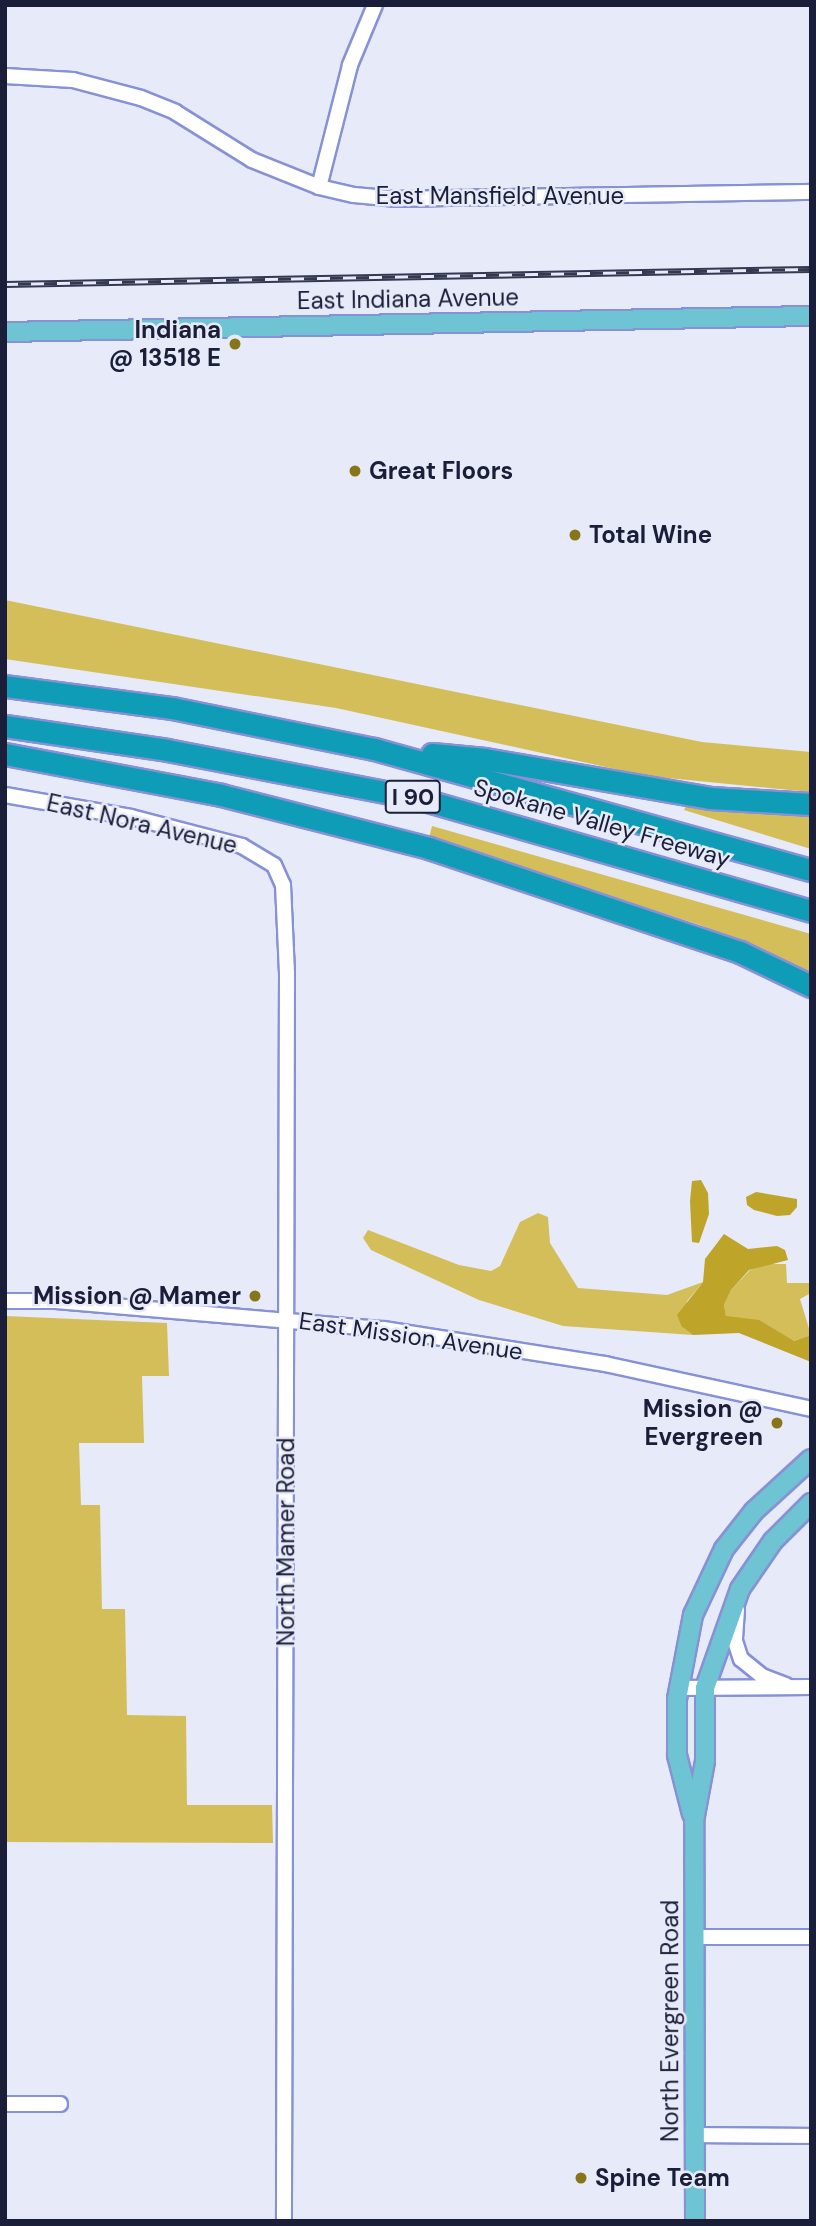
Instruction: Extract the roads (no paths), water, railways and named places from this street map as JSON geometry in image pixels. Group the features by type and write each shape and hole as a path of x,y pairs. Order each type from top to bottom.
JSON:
{"highway":[{"name":"Spokane Valley Freeway","path":"5,685 172,708 374,749 811,870"},
{"name":"Spokane Valley Freeway","path":"5,726 167,750 417,798 811,911"},
{"path":"374,749 485,759 710,798 811,804"},
{"path":"5,754 221,795 429,848 728,948 811,986"}],"main road":[{"name":"East Indiana Avenue","path":"5,332 811,316"},
{"name":"North Evergreen Road","path":"694,1821 677,1755 678,1688 693,1615 724,1549 754,1511 811,1459"},
{"name":"North Evergreen Road","path":"695,2221 694,1821 705,1760 705,1688 740,1589 773,1541 811,1503"}],"street":[{"path":"319,187 351,65 375,5"},
{"name":"East Mansfield Avenue","path":"5,76 72,80 142,98 175,112 252,160 319,187 397,199 811,192"},
{"name":"East Nora Avenue","path":"5,795 202,834 242,846 274,865"},
{"name":"North Mamer Road","path":"274,865 283,885 287,973 284,2221"},
{"name":"East Mission Avenue","path":"5,1301 286,1319 605,1364 811,1409"},
{"path":"740,1589 735,1642 741,1659 762,1676 793,1688"},
{"path":"678,1688 811,1687"},
{"path":"694,1937 811,1937"},
{"path":"5,2104 60,2104"},
{"path":"695,2135 811,2136"}],"railway":[{"path":"5,284 811,269"}],"place":[{"name":"Indiana @ 13518 E","path":"235,344"},
{"name":"Great Floors","path":"355,471"},
{"name":"Total Wine","path":"575,535"},
{"name":"Mission @ Mamer","path":"255,1296"},
{"name":"Mission @ Evergreen","path":"777,1423"},
{"name":"Spine Team","path":"581,2178"}]}
